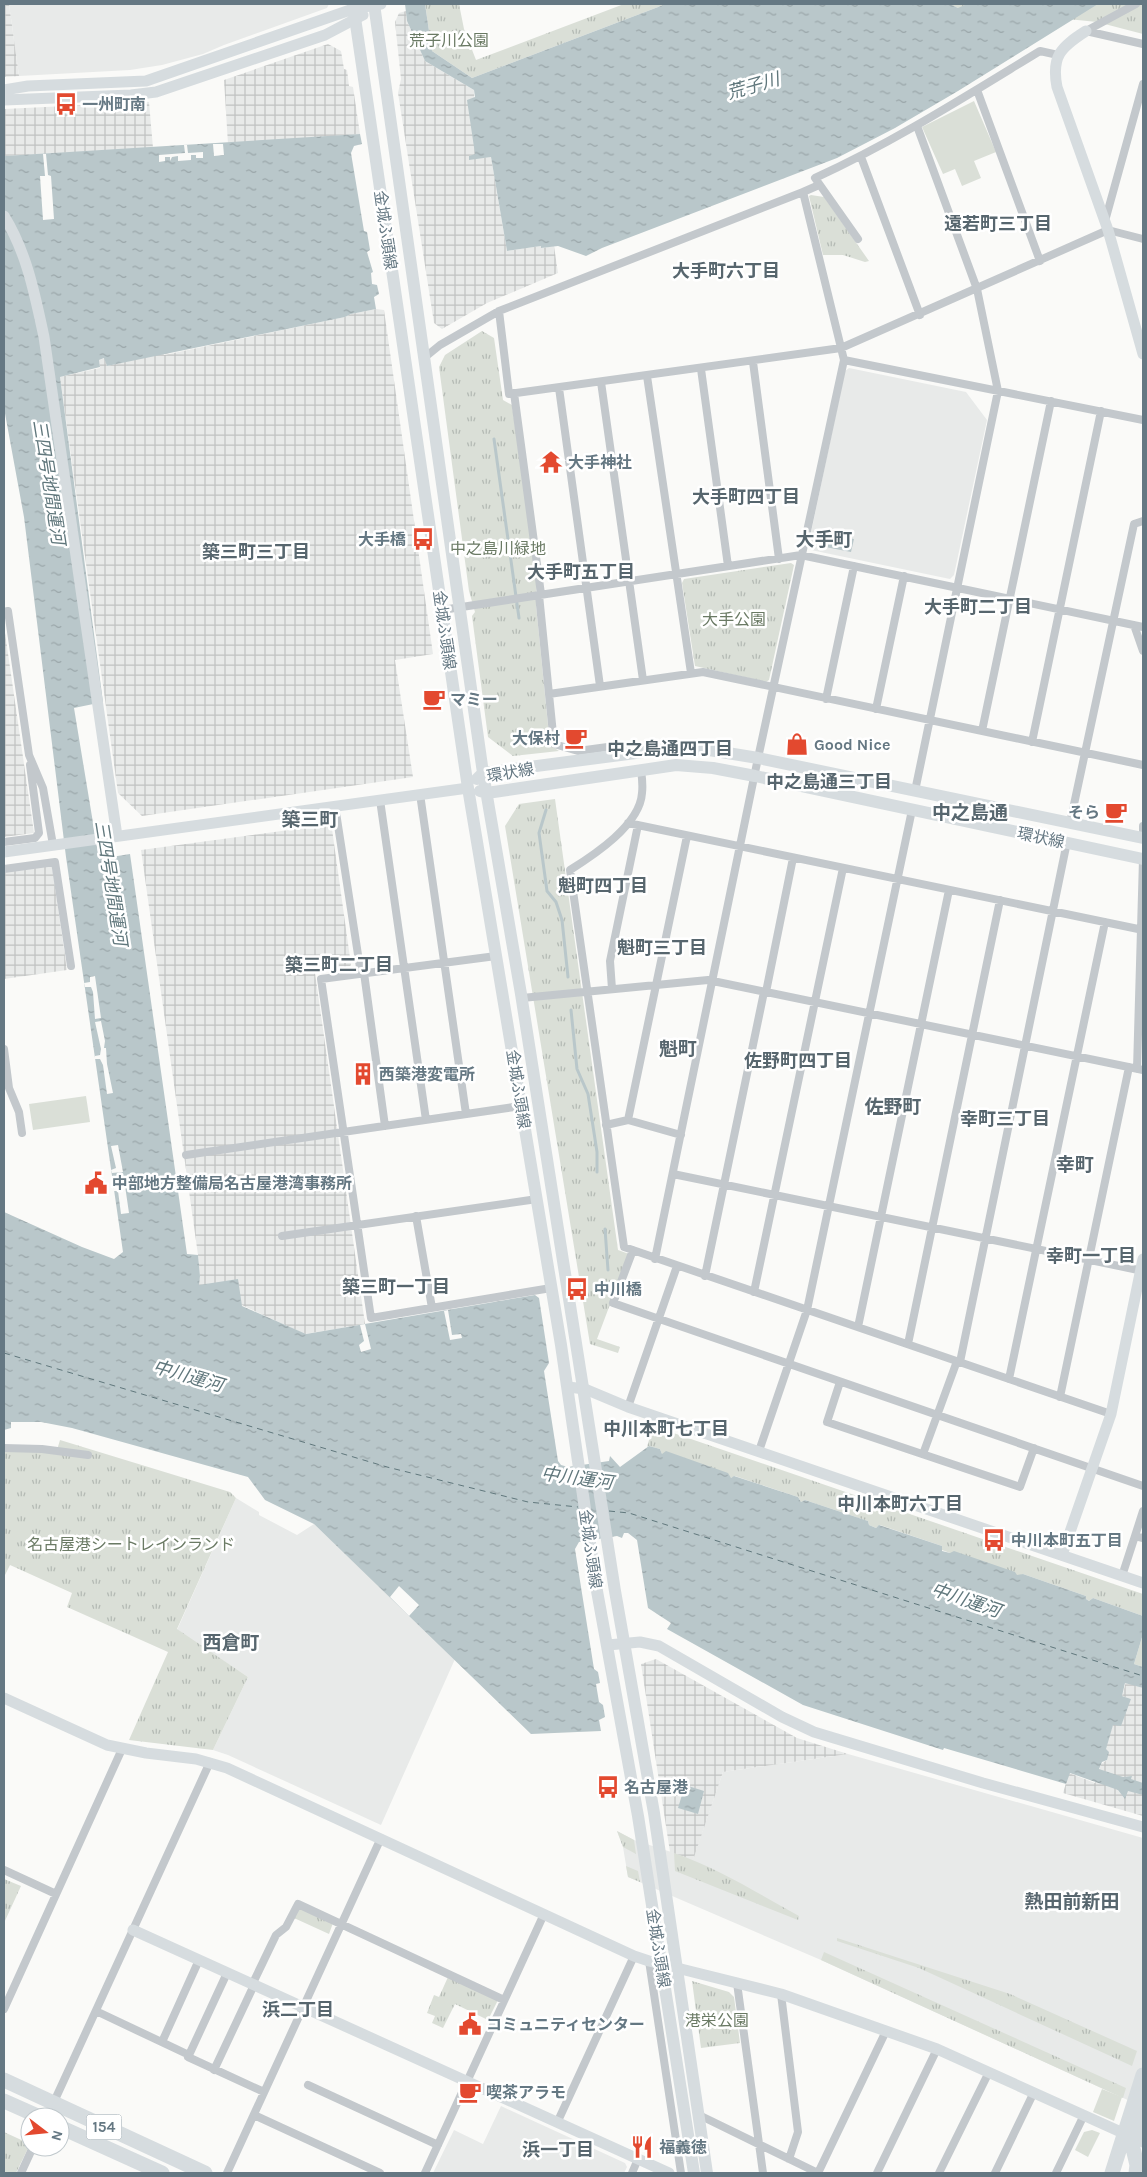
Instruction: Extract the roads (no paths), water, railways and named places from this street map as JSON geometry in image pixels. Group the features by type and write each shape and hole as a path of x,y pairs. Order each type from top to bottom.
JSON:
{"highway":[{"path":"1136,2173 1137,2165 1132,2145 1143,2075"},
{"name":"154","path":"4,2080 205,2173"},
{"path":"4,2101 20,2108"},
{"path":"1123,2173 1143,2111"},
{"name":"154","path":"70,2132 162,2173"},
{"path":"1104,2173 1132,2145"},
{"path":"1112,2173 1132,2145"}],"main road":[{"name":"金城ふ頭線","path":"376,5 483,773 522,998 624,1643 654,1813 707,2173"},
{"name":"金城ふ頭線","path":"354,11 468,788 568,1387 596,1591 608,1645 638,1816 694,2173"},
{"name":"環状線","path":"468,788 483,773 646,751 697,748 758,758 1143,838"},
{"name":"環状線","path":"468,788 487,793 676,765 694,765 755,776 1143,859"}],"street":[{"path":"1136,4 1064,45 1058,55 1054,75 1056,87 1107,225 1143,354"},
{"path":"4,90 28,86 146,81 376,5"},
{"path":"4,100 131,95 156,92 325,35 354,11"},
{"path":"1086,31 1143,44"},
{"path":"858,239 814,178 861,157 917,126 1040,51 1058,55"},
{"path":"499,311 510,394 753,362 841,348 1040,261 1107,225 1143,84"},
{"path":"977,90 1040,261"},
{"path":"915,791 998,391 977,289 917,126"},
{"path":"861,157 920,315"},
{"path":"424,358 440,345 499,311 820,185"},
{"path":"655,1259 758,758 844,360 803,192"},
{"path":"4,216 28,268 44,337 117,836"},
{"path":"1107,225 1143,239"},
{"path":"844,360 1143,420"},
{"path":"753,362 778,559"},
{"path":"701,369 728,566"},
{"path":"647,376 691,673"},
{"path":"601,382 643,680"},
{"path":"558,388 588,587 600,686"},
{"path":"514,394 540,594 554,744 578,751 615,746 646,751"},
{"path":"982,731 1051,401"},
{"path":"1032,742 1101,411"},
{"path":"1070,823 1134,524 1143,521"},
{"path":"442,610 801,555 1143,627"},
{"path":"826,699 854,566"},
{"path":"876,709 904,576"},
{"path":"4,612 8,611 39,832 34,838 4,842"},
{"path":"1134,625 1143,651"},
{"path":"549,694 703,672 1143,765"},
{"path":"29,755 43,788 53,845"},
{"path":"641,770 642,794 638,808 628,823 597,853 570,870 624,1247 1111,1414"},
{"path":"4,852 468,788"},
{"path":"420,794 466,1114"},
{"path":"380,800 426,1120"},
{"path":"335,806 385,1126"},
{"path":"759,1451 807,1310 912,810"},
{"path":"628,823 1142,930"},
{"path":"612,989 610,961 638,825"},
{"path":"1143,826 1143,838"},
{"path":"628,1120 687,836"},
{"path":"924,1454 958,1362 986,1239 1066,842"},
{"path":"705,1276 793,858"},
{"path":"1060,1396 1089,1260 1136,1068 1143,859"},
{"path":"4,869 55,862 71,966"},
{"path":"754,1292 843,868"},
{"path":"858,1327 948,890"},
{"path":"908,1344 1000,900"},
{"path":"1009,1379 1105,922"},
{"path":"496,956 321,979 371,1318 551,1288"},
{"path":"522,998 713,981 1136,1068"},
{"path":"4,1049 9,1088 20,1112 22,1133"},
{"path":"186,1154 522,1106"},
{"path":"606,1125 628,1120 681,1134"},
{"path":"673,1174 1089,1260 1142,1267 1111,1414 1062,1555"},
{"path":"282,1236 537,1199"},
{"path":"416,1216 432,1308"},
{"path":"633,1250 613,1303 1143,1486"},
{"path":"628,1407 677,1266"},
{"path":"840,1382 827,1422 1020,1487 1034,1448"},
{"path":"568,1387 585,1389 628,1407 1143,1583"},
{"path":"4,1448 42,1449 88,1455"},
{"path":"1122,1576 1139,1537 1143,1511"},
{"path":"608,1645 640,1642 659,1646 782,1717 814,1732 983,1783 1143,1827"},
{"path":"4,1698 122,1749 210,1762 227,1768 634,1956 781,1994 937,2049 1084,2115 1132,2145"},
{"path":"4,2009 122,1749"},
{"path":"54,2104 210,1762"},
{"path":"227,2173 381,1838"},
{"path":"4,1870 56,1894"},
{"path":"214,2070 276,1935 286,1927 298,1904 504,2000"},
{"path":"425,2173 544,1914"},
{"path":"133,1930 669,2173"},
{"path":"557,2123 634,1956"},
{"path":"162,2042 199,1960"},
{"path":"649,1961 681,2173"},
{"path":"189,2055 227,1973"},
{"path":"737,1983 763,2173"},
{"path":"781,1994 798,2132 789,2159"},
{"path":"96,2012 189,2055 188,2057 214,2070 264,2092"},
{"path":"699,2115 818,2173 886,2031"},
{"path":"877,2173 937,2049"},
{"path":"939,2173 989,2072"},
{"path":"308,2085 438,2145"},
{"path":"995,2173 1034,2092"},
{"path":"254,2115 380,2173"},
{"path":"1056,2173 1084,2115"},
{"path":"21,2173 28,2157"},
{"path":"632,2173 638,2159"}],"water":[{"name":"荒子川","path":"405,4 425,4 432,51 472,78 666,4 950,4 958,8 967,4 1098,4 958,91 895,128 837,158 602,248 586,256 558,246 541,248 541,246 507,251 491,157 469,160 469,156 475,154 467,100 475,97 474,90 425,61 407,21"},
{"path":"360,134 362,144 354,146 351,153 364,231 367,232 370,250 367,252 373,272 371,273 372,284 377,285 379,294 374,297 376,309 107,366 104,358 99,360 100,367 60,377 103,702 74,708 99,859 130,854 187,1254 198,1255 199,1285 238,1279 242,1306 306,1334 535,1295 539,1298 549,1363 544,1371 558,1461 561,1465 568,1467 609,1461 610,1456 620,1467 649,1446 660,1449 662,1454 666,1451 728,1473 731,1478 734,1476 798,1497 801,1502 805,1500 868,1521 869,1525 876,1528 879,1525 942,1546 942,1551 950,1553 954,1551 1015,1572 1017,1575 1023,1574 1086,1596 1086,1599 1089,1601 1093,1598 1143,1616 1143,1634 1134,1664 1143,1667 1143,1688 1125,1683 1122,1696 1131,1699 1121,1726 1113,1725 1106,1749 1109,1752 1107,1760 1102,1762 1099,1769 1123,1777 1132,1776 1131,1779 1143,1783 1143,1795 1128,1791 1125,1799 1118,1790 1070,1773 1066,1784 944,1748 943,1750 803,1705 667,1629 671,1623 648,1608 637,1540 628,1533 624,1533 622,1538 617,1536 579,1542 575,1549 594,1669 598,1672 600,1683 596,1684 599,1702 603,1705 605,1717 599,1720 601,1731 531,1734 314,1524 265,1500 248,1477 72,1428 41,1422 11,1422 11,1428 4,1430 4,1212 82,1247 114,1259 123,1252 66,857 24,517 4,408 4,156"},
{"path":"818,532 854,539 851,552 815,545"},
{"path":"685,1785 704,1791 698,1814 678,1808"}],"waterway":[{"path":"494,439 519,618"},
{"path":"546,810 539,833 547,891 556,902 562,920 568,977"},
{"path":"571,1010 577,1069 588,1094 597,1152 597,1172"},
{"path":"605,1229 608,1270"}],"place":[{"name":"一州町南","path":"66,104"},
{"name":"大手神社","path":"551,462"},
{"name":"大手橋","path":"423,539"},
{"name":"マミー","path":"434,699"},
{"name":"大保村","path":"576,738"},
{"name":"Good Nice","path":"797,744"},
{"name":"そら","path":"1116,812"},
{"name":"西築港変電所","path":"363,1074"},
{"name":"中部地方整備局名古屋港湾事務所","path":"96,1183"},
{"name":"中川橋","path":"577,1289"},
{"name":"中川本町五丁目","path":"994,1540"},
{"name":"名古屋港","path":"608,1787"},
{"name":"コミュニティセンター","path":"470,2024"},
{"name":"喫茶アラモ","path":"470,2092"},
{"name":"福義徳","path":"642,2147"}],"district":[{"name":"遠若町三丁目","path":"998,224"},
{"name":"大手町六丁目","path":"726,271"},
{"name":"大手町四丁目","path":"746,497"},
{"name":"大手町","path":"824,539"},
{"name":"築三町三丁目","path":"256,552"},
{"name":"大手町五丁目","path":"581,572"},
{"name":"大手町二丁目","path":"978,607"},
{"name":"中之島通四丁目","path":"670,749"},
{"name":"中之島通三丁目","path":"829,782"},
{"name":"中之島通","path":"970,812"},
{"name":"築三町","path":"310,819"},
{"name":"魁町四丁目","path":"603,886"},
{"name":"魁町三丁目","path":"662,948"},
{"name":"築三町二丁目","path":"339,965"},
{"name":"魁町","path":"678,1048"},
{"name":"佐野町四丁目","path":"798,1061"},
{"name":"佐野町","path":"893,1106"},
{"name":"幸町三丁目","path":"1005,1119"},
{"name":"幸町","path":"1075,1164"},
{"name":"幸町一丁目","path":"1091,1256"},
{"name":"築三町一丁目","path":"396,1287"},
{"name":"中川本町七丁目","path":"666,1429"},
{"name":"中川本町六丁目","path":"900,1504"},
{"name":"西倉町","path":"231,1642"},
{"name":"熱田前新田","path":"1072,1901"},
{"name":"浜二丁目","path":"298,2010"},
{"name":"浜一丁目","path":"558,2150"}],"park label":[{"name":"荒子川公園","path":"449,40"},
{"name":"中之島川緑地","path":"498,548"},
{"name":"大手公園","path":"734,619"},
{"name":"名古屋港シートレインランド","path":"131,1544"},
{"name":"港栄公園","path":"717,2020"}],"water label":[{"name":"三四号地間運河","path":"49,482"},
{"name":"三四号地間運河","path":"111,883"},
{"name":"中川運河","path":"188,1376"},
{"name":"中川運河","path":"577,1478"},
{"name":"中川運河","path":"966,1600"}]}
